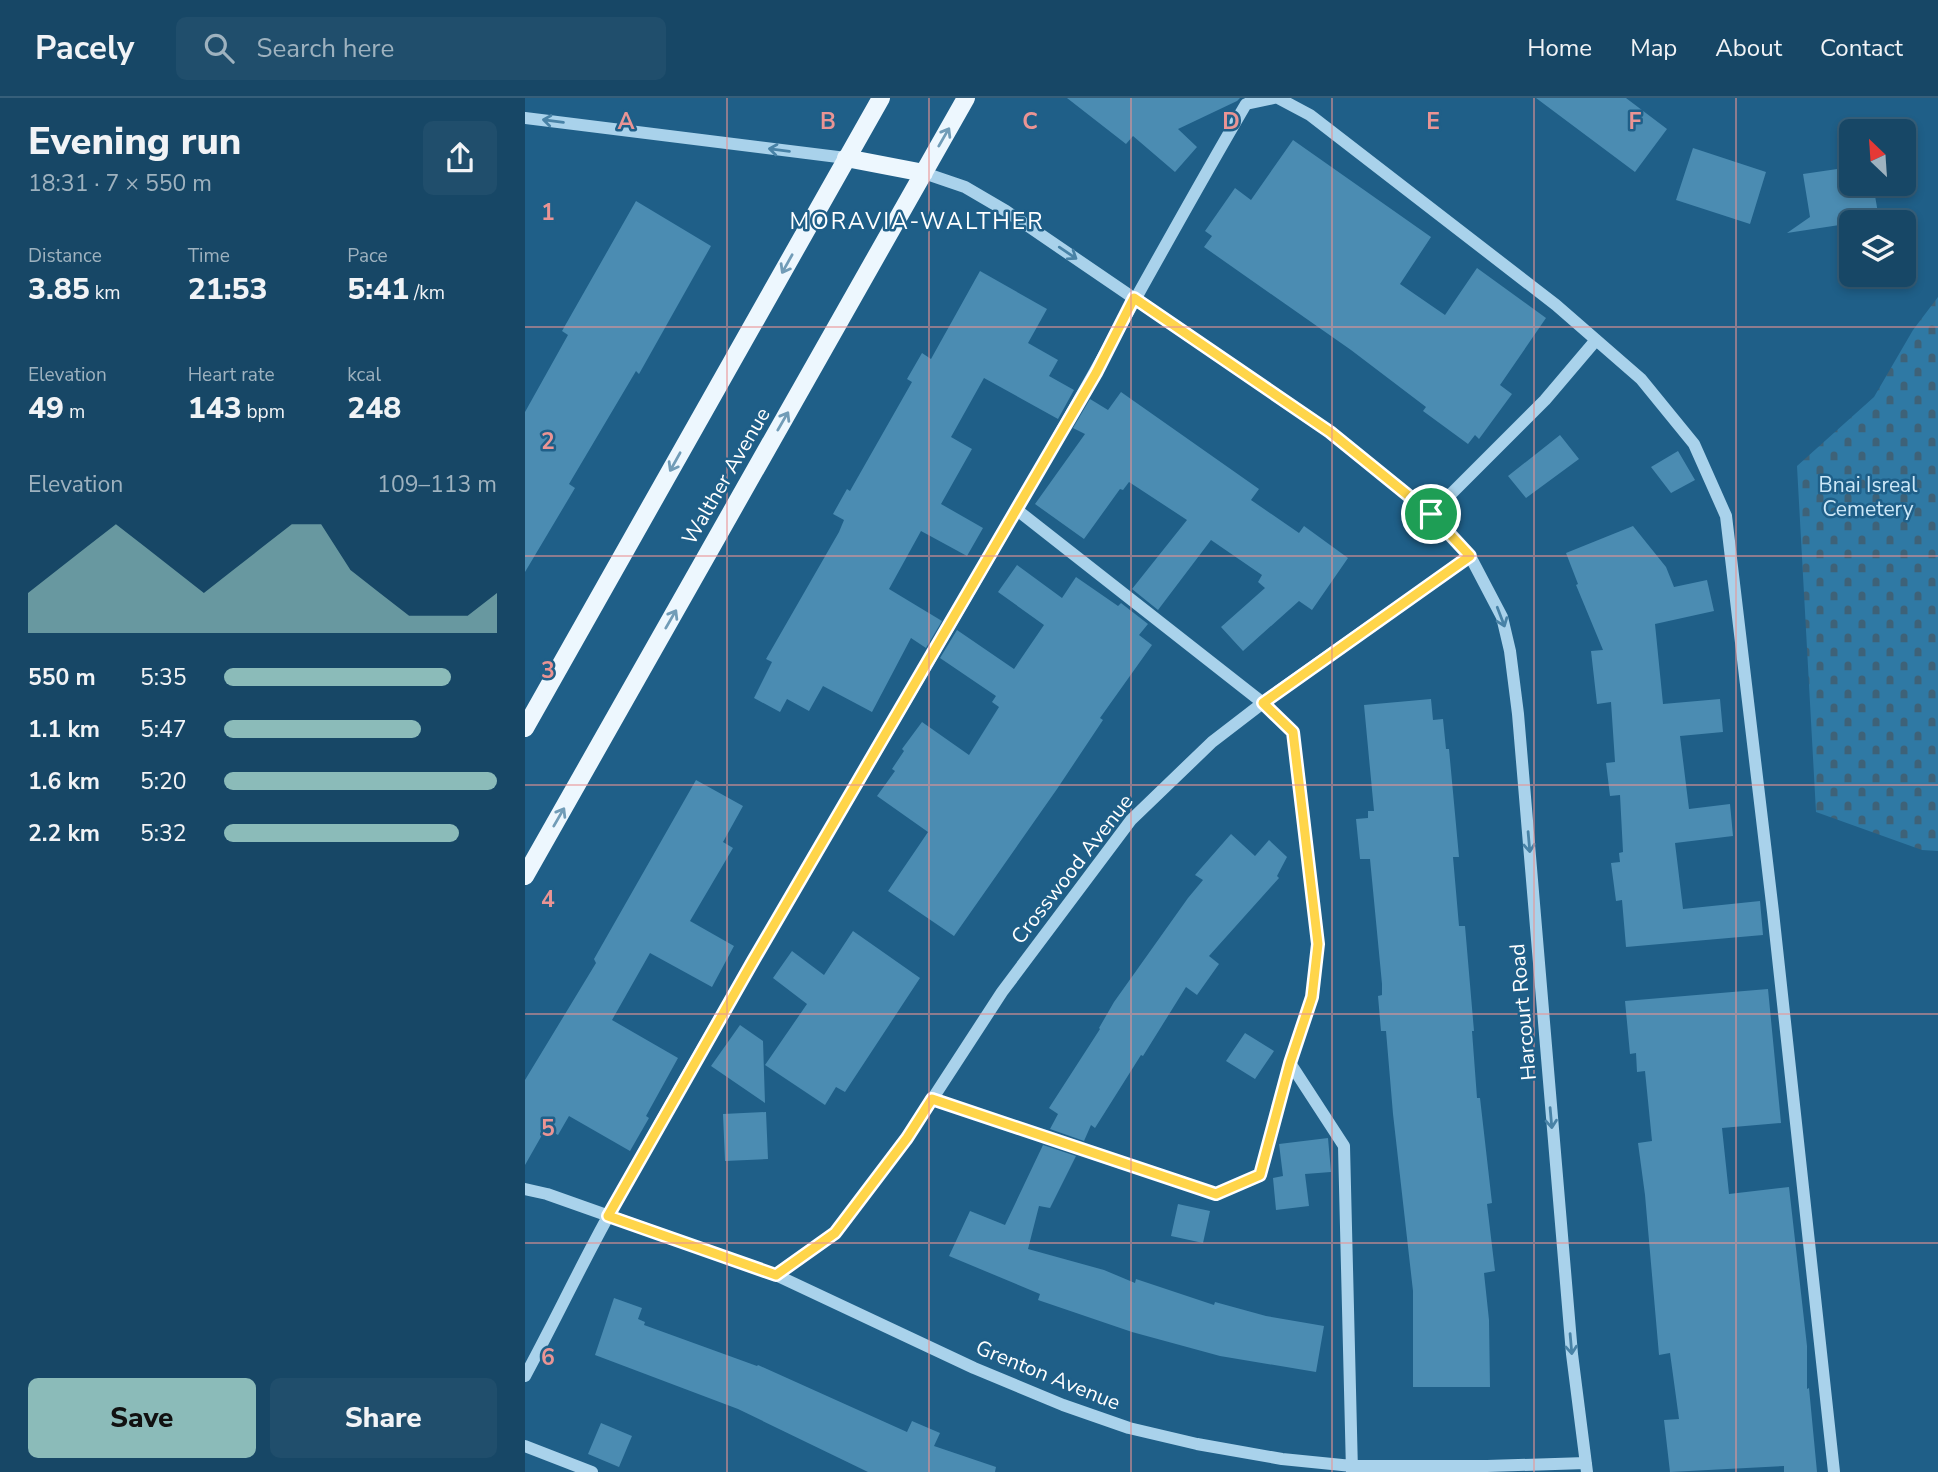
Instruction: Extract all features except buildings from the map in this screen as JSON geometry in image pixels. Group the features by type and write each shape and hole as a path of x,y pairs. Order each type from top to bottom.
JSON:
{"main road":[{"path":"525,728 881,98"},
{"name":"Walther Avenue","path":"525,876 966,98"},
{"path":"846,158 923,173"}],"street":[{"path":"525,1376 608,1216 753,961 1096,373 1134,298 1247,104 1276,98 1310,116 1556,305 1641,379 1694,444 1726,516 1781,981 1834,1472"},
{"path":"525,118 846,158"},
{"name":"Harcourt Road","path":"923,173 965,187 1006,211 1330,432 1431,514 1470,556 1502,617 1515,688 1567,1300 1586,1467"},
{"path":"1431,514 1545,400 1596,340"},
{"path":"932,1099 1216,1194 1260,1175 1290,1063 1312,997 1318,944 1293,732 1263,703 1017,510"},
{"name":"Crosswood Avenue","path":"776,1275 835,1233 907,1138 1002,992 1131,820 1212,742 1470,556"},
{"path":"1290,1063 1344,1146 1352,1469"},
{"name":"Grenton Avenue","path":"525,1189 547,1194 776,1275 974,1368 1063,1405 1129,1428 1282,1460 1352,1469 1586,1467"},
{"path":"525,1446 592,1472"}],"green space":[{"name":"Bnai Isreal Cemetery","path":"1938,297 1938,851 1922,850 1816,812 1797,466 1874,397 1913,330"}],"district":[{"name":"MORAVIA-WALTHER","path":"917,221"}],"route":[{"path":"1134,298 1330,432 1431,514 1470,556 1263,703 1293,732 1318,944 1312,997 1290,1063 1260,1175 1216,1194 932,1099 907,1138 835,1233 776,1275 608,1216 753,961 1096,373 1134,298"}]}
